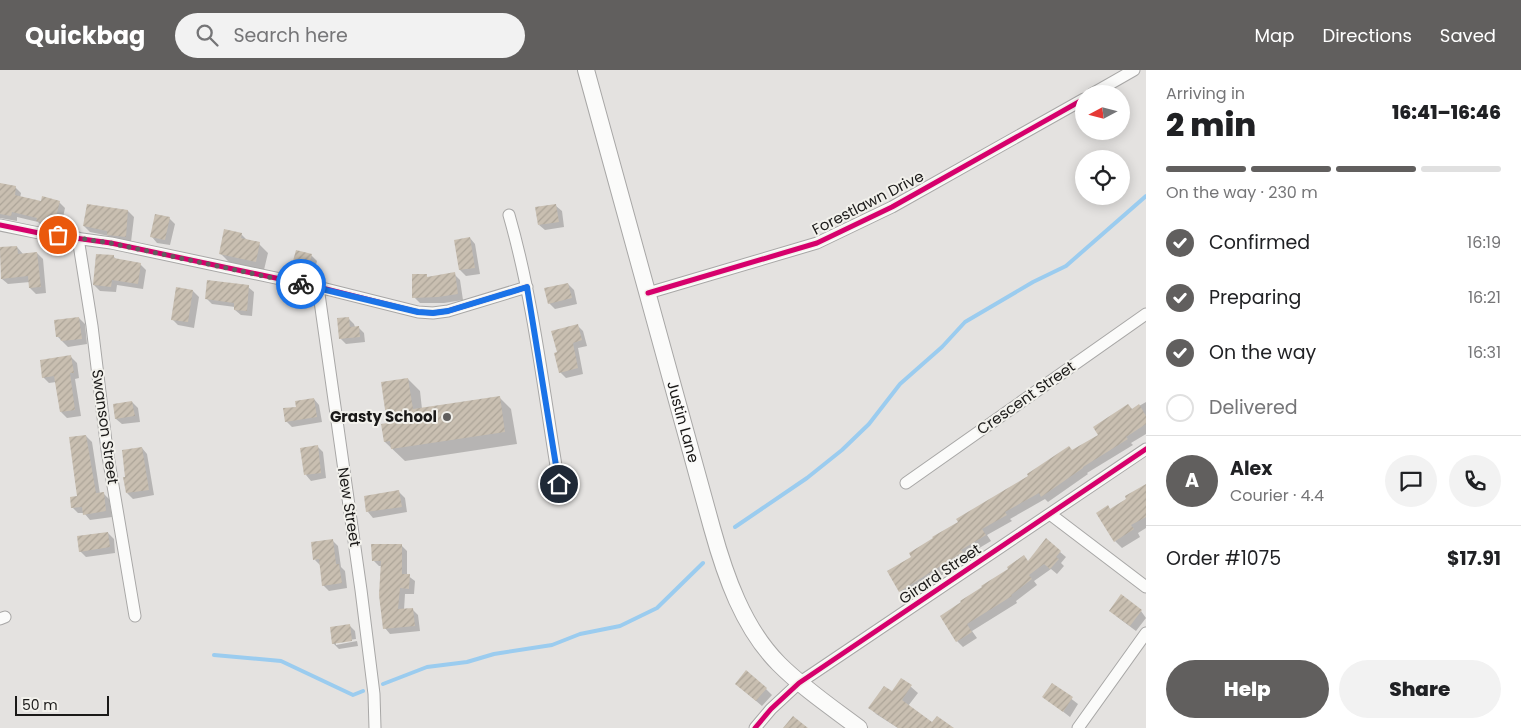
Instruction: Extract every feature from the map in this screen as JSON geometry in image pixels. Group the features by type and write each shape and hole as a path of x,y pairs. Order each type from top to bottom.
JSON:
{"main road":[{"name":"Justin Lane","path":"586,70 718,549 730,582 750,625 777,662 799,683 859,728"}],"street":[{"path":"1108,85 1134,70"},
{"name":"Forestlawn Drive","path":"648,293 817,243 892,207 1075,104"},
{"path":"509,215 520,252 527,287 559,484"},
{"path":"0,225 110,243 318,287 418,312 448,311 527,287"},
{"name":"Swanson Street","path":"78,238 92,326 107,450 135,616"},
{"name":"New Street","path":"318,287 361,590 374,694 375,728"},
{"name":"Crescent Street","path":"906,483 1146,314"},
{"name":"Girard Street","path":"756,728 771,709 799,683 1146,449"},
{"path":"1050,514 1146,586"},
{"path":"1078,728 1146,633"}],"building":[{"path":"0,183 16,186 15,195 41,201 42,196 60,201 54,225 36,221 37,218 12,212 11,216 0,214"},
{"path":"87,204 128,210 126,237 107,235 107,231 83,226"},
{"path":"556,204 559,222 538,225 535,207"},
{"path":"155,214 170,217 165,240 150,237"},
{"path":"224,229 242,233 241,238 260,242 256,262 219,254"},
{"path":"470,237 475,268 459,270 454,240"},
{"path":"17,246 18,254 37,252 41,287 29,288 28,276 1,279 0,247"},
{"path":"296,250 312,254 306,276 290,272"},
{"path":"96,254 114,255 114,258 141,263 138,284 112,280 111,287 93,285"},
{"path":"455,272 458,294 412,298 412,274 427,274 427,277"},
{"path":"207,280 249,285 247,311 234,310 234,303 205,299"},
{"path":"568,283 572,298 548,304 544,288"},
{"path":"176,287 193,290 188,322 171,320"},
{"path":"79,317 82,339 61,341 60,337 56,337 54,320"},
{"path":"349,317 350,327 359,326 360,337 339,339 337,318"},
{"path":"578,324 582,340 573,343 578,368 559,373 554,353 557,352 551,331"},
{"path":"71,355 74,373 70,373 75,410 60,412 54,376 42,378 40,360"},
{"path":"408,378 413,409 500,396 505,432 391,449 390,441 384,442 381,424 387,423 381,382"},
{"path":"314,398 317,417 285,422 283,408 296,407 295,401"},
{"path":"132,401 135,416 115,419 113,404"},
{"path":"1128,404 1132,409 1139,404 1146,416 1146,424 1126,437 1128,439 1083,467 1041,497 1039,493 1005,512 1007,515 982,529 986,535 961,550 963,552 899,592 887,571 911,557 909,553 932,537 958,522 956,519 1028,476 1027,474 1069,446 1072,450 1098,435 1093,427"},
{"path":"86,435 96,493 104,492 106,511 83,515 82,507 71,508 70,497 77,496 69,437"},
{"path":"318,445 321,473 304,475 300,448"},
{"path":"142,447 149,490 126,493 123,477 125,477 122,450"},
{"path":"1146,484 1146,517 1131,525 1134,529 1114,542 1096,513 1108,505 1110,509 1126,499 1125,496"},
{"path":"399,490 402,507 366,512 364,496"},
{"path":"108,532 110,547 79,552 77,536"},
{"path":"1046,538 1061,551 1056,557 1059,559 1050,569 1044,564 1029,575 1032,579 1012,596 967,624 972,632 956,642 940,616 1008,569 1007,567 1024,555 1028,561"},
{"path":"333,539 336,564 339,564 342,583 322,586 319,559 313,560 311,542"},
{"path":"371,544 402,544 402,574 410,574 409,589 400,588 398,609 413,608 415,626 383,629 379,595 381,561 372,561"},
{"path":"1121,594 1142,610 1130,626 1109,611"},
{"path":"350,624 352,641 332,644 330,627"},
{"path":"746,670 767,688 756,701 735,684"},
{"path":"901,678 912,685 902,700 932,722 937,716 954,728 898,728 868,708 884,686 892,691"},
{"path":"1052,683 1073,697 1063,712 1042,697"},
{"path":"793,716 808,728 783,728"}],"waterway":[{"path":"735,527 807,478 842,450 869,424 900,384 942,347 965,322 1033,282 1066,266 1146,196"},
{"path":"383,684 427,667 467,662 494,654 552,645 580,634 620,626 657,608 703,563"},
{"path":"214,655 281,661 353,695 363,691"}],"cycle path":[{"path":"648,293 817,243 892,207 1075,104"},
{"path":"0,225 39,233 111,243 318,287 418,312 448,311 527,287"},
{"path":"755,728 771,709 799,683 1146,449"}],"way so far":[{"path":"58,235 110,243 301,284"}],"place":[{"name":"Grasty School","path":"447,417"}],"route":[{"path":"301,284 418,312 433,313 448,311 491,296 527,287 559,484"}]}
